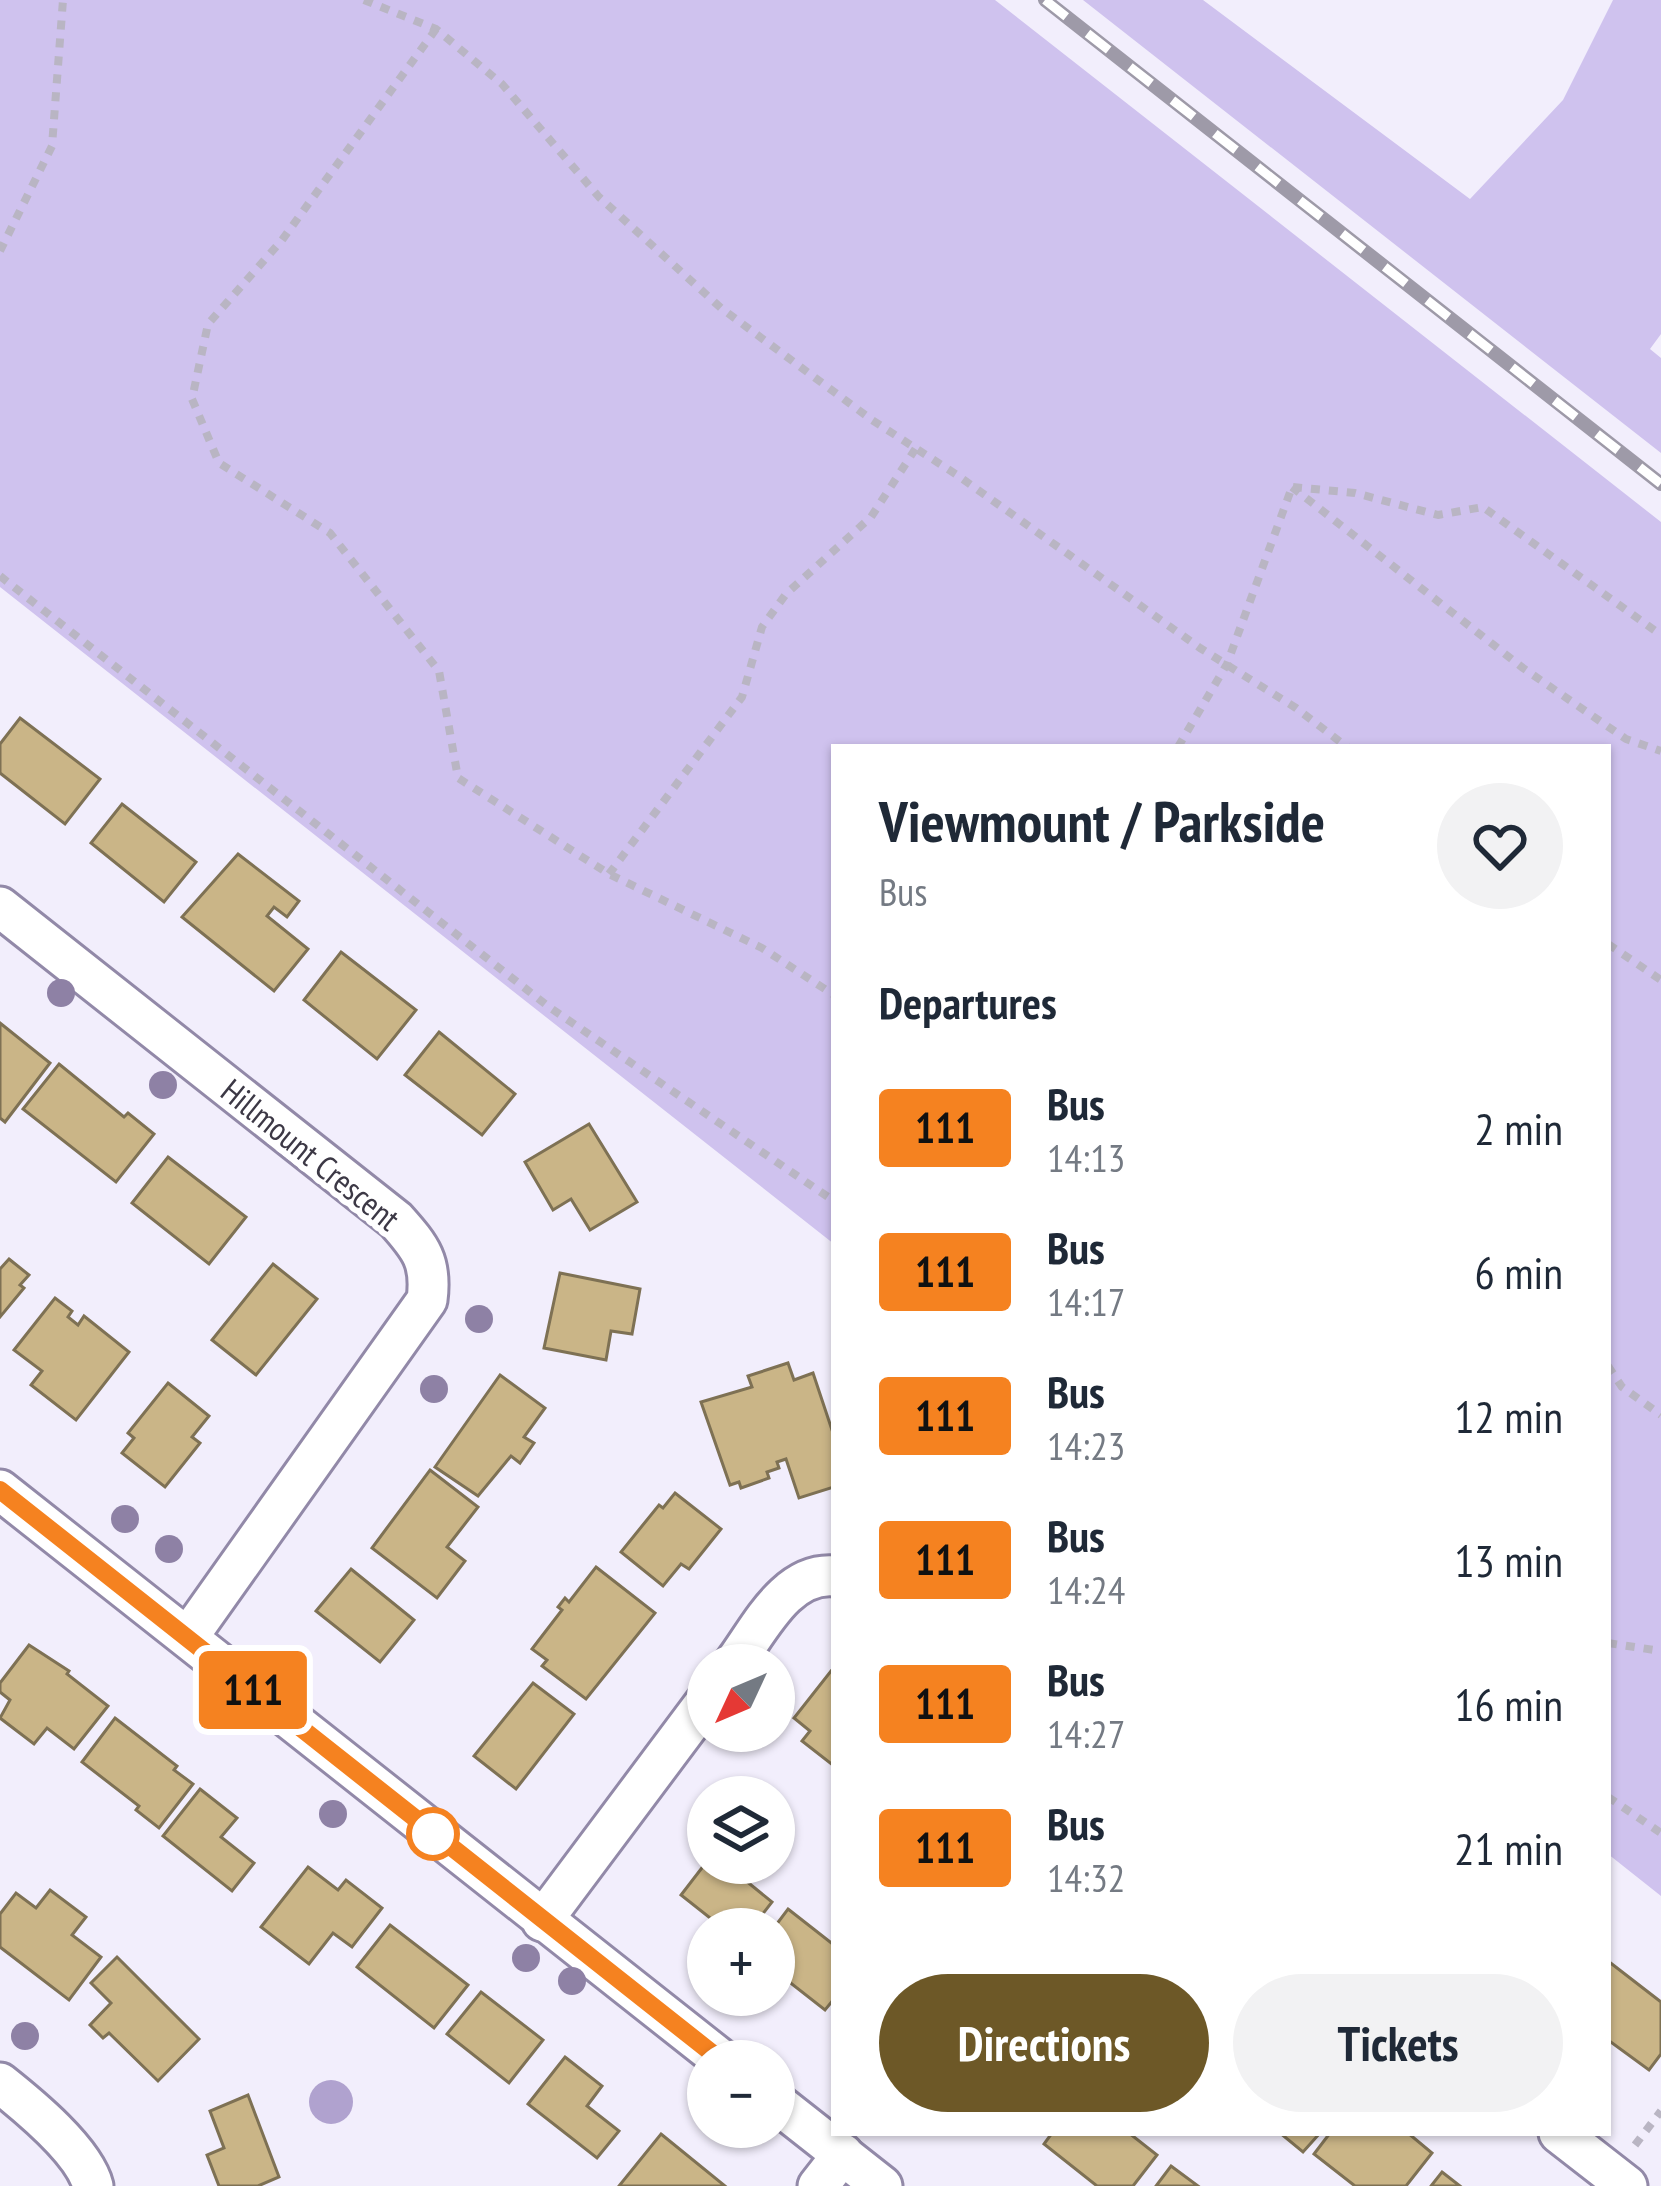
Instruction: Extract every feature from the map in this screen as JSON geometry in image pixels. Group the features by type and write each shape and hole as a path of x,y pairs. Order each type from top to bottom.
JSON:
{"street":[{"name":"Hillmount Crescent","path":"0,907 396,1220 426,1253 427,1300 188,1637"},
{"path":"0,1490 696,2040"},
{"path":"748,1644 788,1590 818,1574 831,1576"},
{"path":"542,1921 687,1727"},
{"path":"0,2083 27,2104 89,2171 93,2186"},
{"path":"795,2117 883,2186"},
{"path":"1563,2136 1627,2186"},
{"path":"818,2186 843,2154"}],"path":[{"path":"0,251 52,146 63,0"},
{"path":"364,0 436,29 502,85 599,196 721,308 872,420 1343,744"},
{"path":"436,29 282,240 208,324 192,399 219,463 330,533 440,671 458,778 609,874 761,948 831,993"},
{"path":"609,874 742,697 762,627 786,594 871,517 916,448"},
{"path":"1180,744 1227,664 1292,487"},
{"path":"1292,487 1355,493 1438,515 1483,507 1661,634"},
{"path":"1292,487 1523,668 1626,739 1661,751"},
{"path":"0,576 549,1007 831,1199"},
{"path":"1611,946 1661,980"},
{"path":"1611,1371 1622,1388 1661,1415"},
{"path":"1611,1643 1661,1651"},
{"path":"1611,1799 1661,1833"}],"shaded area":[{"path":"0,0 995,0 1661,522 1661,1896 1611,1856 1611,744 831,744 831,1242 0,587"},
{"path":"1083,0 1203,0 1470,199 1563,100 1613,0 1661,0 1661,334 1650,349 1661,358 1661,453"},
{"path":"331,2080 346,2087 353,2102 346,2117 331,2124 316,2117 309,2102 316,2087"}],"building":[{"path":"20,718 100,779 65,824 0,773 0,744"},
{"path":"122,804 196,862 164,902 91,843"},
{"path":"238,854 299,901 287,917 274,907 267,916 308,949 274,991 182,917"},
{"path":"341,952 416,1010 377,1059 304,1000"},
{"path":"0,1023 50,1063 5,1122 0,1118"},
{"path":"439,1032 515,1094 482,1135 405,1075"},
{"path":"59,1064 124,1117 128,1113 154,1134 116,1182 23,1109"},
{"path":"589,1124 637,1202 590,1230 571,1199 553,1210 525,1162"},
{"path":"168,1157 246,1217 209,1264 132,1203"},
{"path":"9,1259 29,1275 0,1317 0,1269"},
{"path":"273,1264 317,1299 256,1375 212,1340"},
{"path":"560,1273 640,1289 632,1334 611,1331 606,1360 544,1348"},
{"path":"55,1298 72,1311 68,1317 78,1325 84,1316 129,1352 76,1420 31,1385 42,1371 14,1350"},
{"path":"788,1363 794,1380 813,1373 831,1427 831,1488 799,1498 786,1459 767,1472 769,1478 741,1488 739,1482 730,1485 701,1402 752,1387 748,1376"},
{"path":"500,1375 545,1408 524,1437 534,1443 520,1463 511,1456 478,1496 435,1467"},
{"path":"168,1383 209,1416 192,1437 200,1443 165,1487 122,1453 134,1438 128,1433"},
{"path":"430,1470 478,1507 447,1547 465,1561 437,1598 372,1548"},
{"path":"675,1493 721,1529 689,1569 681,1564 663,1586 621,1552 659,1505 663,1508"},
{"path":"596,1567 655,1613 586,1699 542,1666 547,1660 532,1649 562,1610 558,1607 565,1598 569,1602"},
{"path":"351,1569 414,1620 380,1662 316,1611"},
{"path":"29,1645 69,1671 108,1706 74,1749 47,1728 34,1744 0,1718 10,1700 0,1692 0,1683"},
{"path":"831,1671 831,1764 802,1741 810,1731 795,1717"},
{"path":"533,1683 574,1714 516,1789 474,1756"},
{"path":"115,1718 193,1784 159,1828 136,1810 139,1806 82,1762"},
{"path":"200,1789 237,1818 221,1837 254,1863 232,1891 163,1836"},
{"path":"308,1867 338,1890 346,1880 382,1908 352,1947 333,1933 309,1964 261,1927"},
{"path":"689,1884 750,1884 772,1902 767,1908 697,1908 681,1895"},
{"path":"50,1890 86,1917 72,1935 101,1957 69,2000 0,1947 0,1914 16,1893 36,1908"},
{"path":"795,1914 831,1943 831,2003 825,2010 795,1986"},
{"path":"390,1925 468,1985 434,2028 357,1967"},
{"path":"117,1957 199,2039 158,2081 109,2033 103,2038 90,2025 111,2003 91,1983"},
{"path":"1611,1963 1661,2002 1661,2054 1649,2070 1611,2042"},
{"path":"481,1992 543,2040 509,2083 447,2034"},
{"path":"565,2057 602,2086 587,2106 619,2131 597,2158 528,2104"},
{"path":"248,2095 279,2177 258,2186 219,2186 207,2155 224,2148 210,2111"},
{"path":"661,2134 725,2186 619,2186"},
{"path":"1050,2136 1133,2136 1157,2155 1133,2186 1097,2186 1044,2144"},
{"path":"1284,2136 1317,2136 1303,2152"},
{"path":"1328,2136 1412,2136 1432,2153 1406,2186 1355,2186 1314,2154"},
{"path":"1171,2166 1198,2186 1156,2186"},
{"path":"1442,2172 1460,2186 1431,2186"}],"railway":[{"path":"1045,0 1661,484"}],"bus line":[{"name":"111","path":"0,1490 695,2040"}]}
